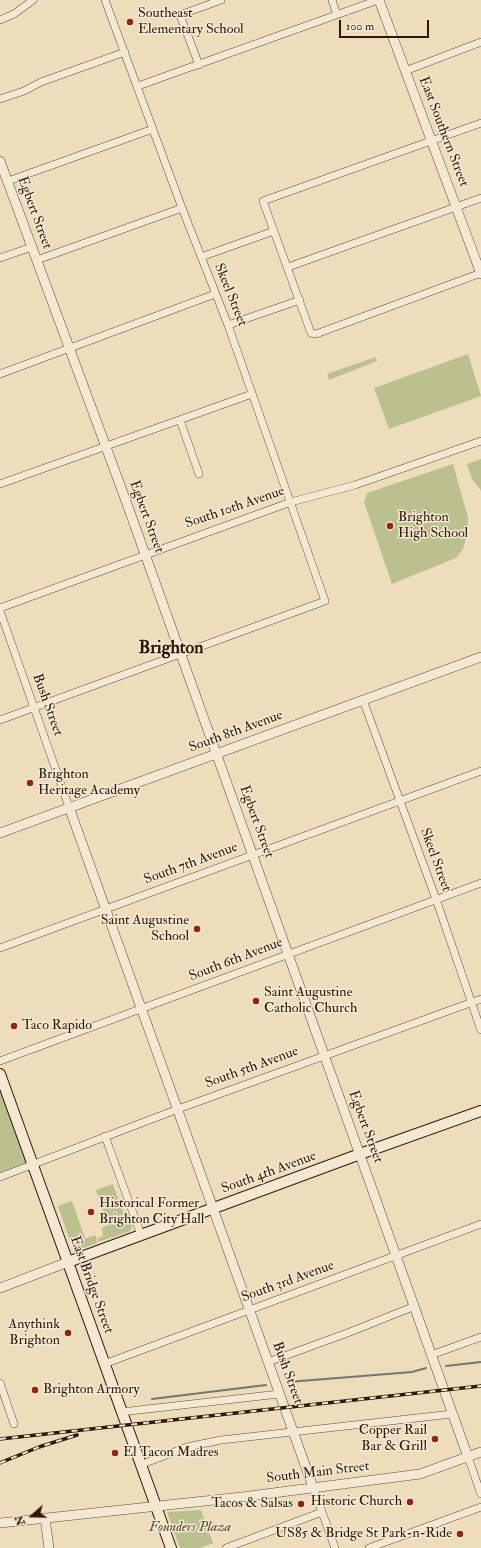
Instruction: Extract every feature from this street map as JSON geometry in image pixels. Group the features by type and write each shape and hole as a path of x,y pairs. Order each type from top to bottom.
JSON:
{"main road":[{"name":"East Bridge Street","path":"0,1074 171,1548"},
{"name":"South 4th Avenue","path":"68,1262 481,1111"}],"street":[{"path":"0,20 14,14 33,0"},
{"name":"Skeel Street","path":"106,0 182,208 228,325 326,601 180,655"},
{"path":"199,65 180,15 221,0"},
{"path":"332,0 337,15"},
{"path":"138,86 379,0"},
{"name":"East Southern Street","path":"379,0 481,274"},
{"path":"405,71 481,42"},
{"path":"0,100 24,91 41,82 125,52"},
{"path":"481,123 263,200 311,333 316,334 481,274"},
{"path":"4,179 153,129"},
{"name":"Egbert Street","path":"0,161 4,179 37,260 145,554 481,1494"},
{"path":"288,267 481,198"},
{"path":"37,260 182,208"},
{"path":"201,256 274,231"},
{"path":"0,258 32,247"},
{"path":"0,374 215,294"},
{"path":"228,325 300,300"},
{"path":"0,484 252,394"},
{"path":"180,420 199,474"},
{"name":"South 10th Avenue","path":"0,609 145,554 291,502 355,485 481,441"},
{"name":"Bush Street","path":"0,609 69,808 335,1548"},
{"path":"0,720 180,655"},
{"name":"South 8th Avenue","path":"0,833 481,657"},
{"name":"Skeel Street","path":"363,700 436,899 481,1030"},
{"name":"South 7th Avenue","path":"0,948 481,771"},
{"name":"South 6th Avenue","path":"0,1060 481,883"},
{"name":"South 5th Avenue","path":"0,1177 105,1136 481,999"},
{"path":"105,1136 141,1235"},
{"name":"South 3rd Avenue","path":"104,1364 481,1224"},
{"path":"0,1288 68,1262"},
{"path":"268,1362 415,1306"},
{"path":"431,1355 481,1337"},
{"path":"0,1383 14,1424"},
{"path":"121,1412 279,1394"},
{"path":"140,1465 187,1447 221,1440 452,1414"},
{"name":"South Main Street","path":"0,1523 242,1497 420,1474 481,1452"},
{"path":"369,1548 481,1507"},
{"path":"226,1548 322,1512"},
{"path":"45,1518 49,1548"}],"green space":[{"path":"468,354 481,396 389,429 374,388"},
{"path":"376,357 377,361 329,380 327,374"},
{"path":"481,459 481,491 472,479 467,464"},
{"path":"453,464 468,518 467,535 463,549 456,558 392,584 364,502 367,493"},
{"path":"0,1074 32,1164 0,1177"},
{"path":"113,1184 127,1223 132,1225 132,1228 130,1231 98,1242 98,1238 103,1236 102,1228 108,1225 96,1190"},
{"path":"72,1201 85,1238 70,1241 58,1206"},
{"path":"92,1236 96,1236 97,1243 77,1250 73,1248 71,1242 81,1241"},
{"name":"Founders Plaza","path":"201,1510 213,1543 200,1548 180,1548 167,1512"}],"waterway":[{"path":"446,1366 481,1362"},
{"path":"288,1382 412,1372 426,1368"},
{"path":"152,1399 266,1385"}],"railway":[{"path":"0,1439 481,1386"},
{"path":"0,1463 39,1447 77,1435"}],"place":[{"name":"Southeast Elementary School","path":"130,22"},
{"name":"Brighton High School","path":"390,526"},
{"name":"Brighton Heritage Academy","path":"30,783"},
{"name":"Saint Augustine School","path":"197,929"},
{"name":"Saint Augustine Catholic Church","path":"256,1001"},
{"name":"Taco Rapido","path":"14,1026"},
{"name":"Historical Former Brighton City Hall","path":"91,1212"},
{"name":"Anythink Brighton","path":"68,1333"},
{"name":"Brighton Armory","path":"35,1390"},
{"name":"Copper Rail Bar & Grill","path":"435,1439"},
{"name":"El Tacon Madres","path":"115,1453"},
{"name":"Historic Church","path":"410,1502"},
{"name":"Tacos & Salsas","path":"301,1504"},
{"name":"US85 & Bridge St Park-n-Ride","path":"460,1534"}],"district":[{"name":"Brighton","path":"171,649"}]}
